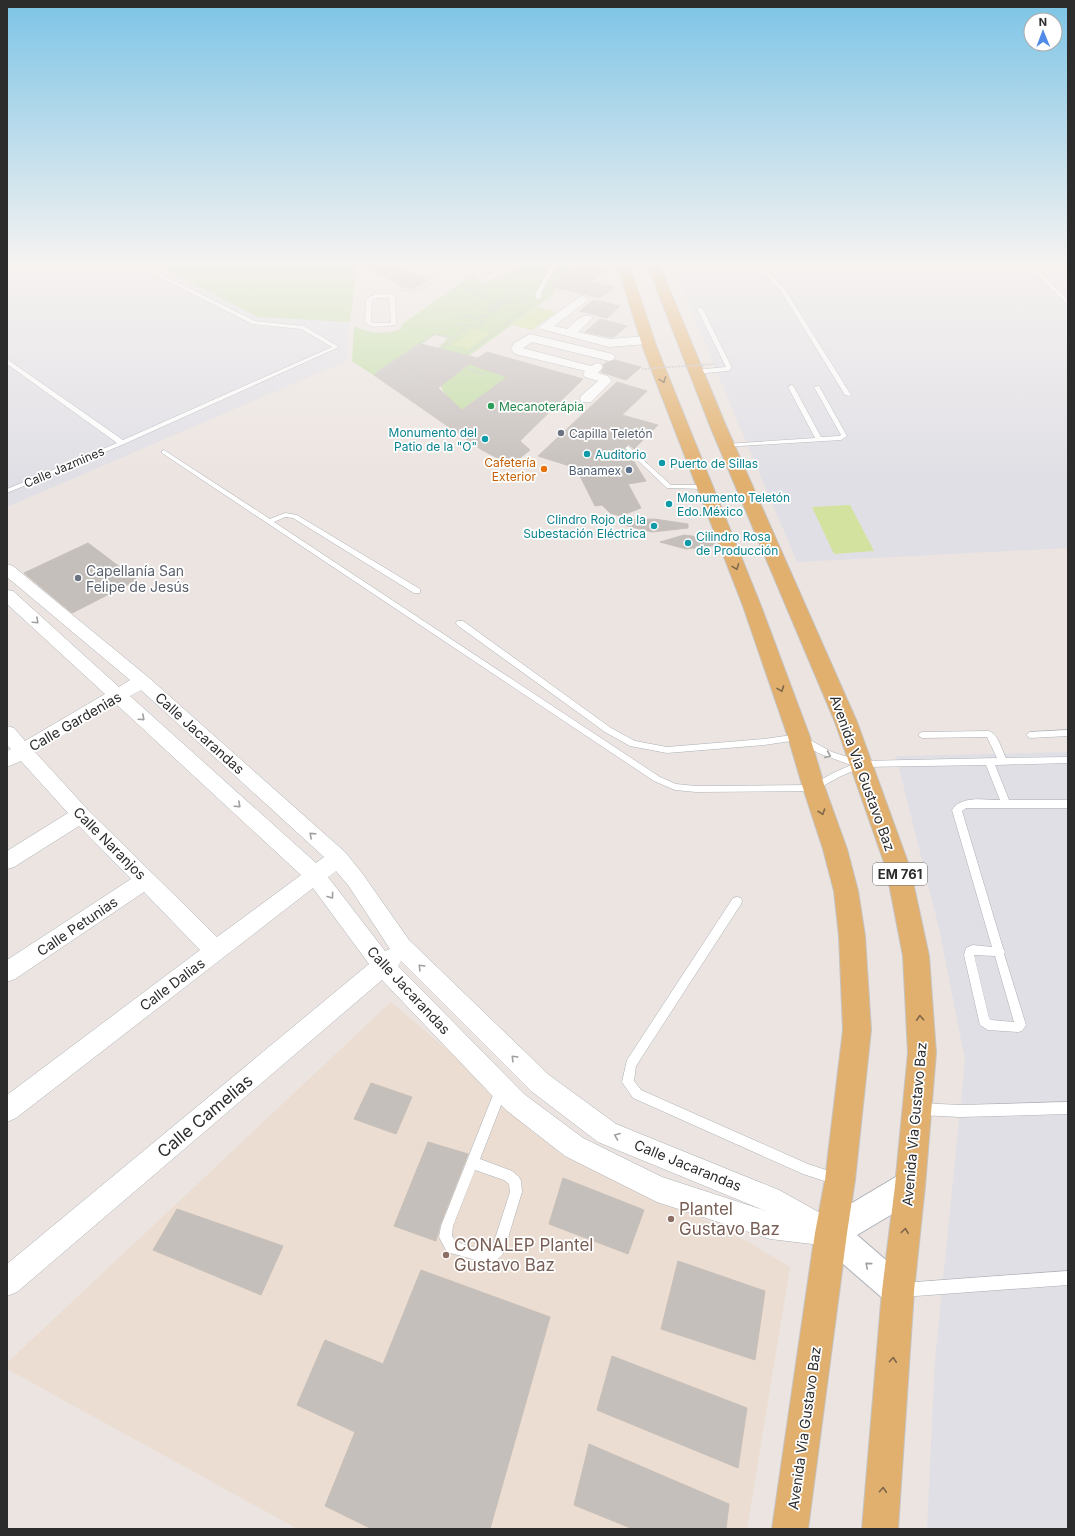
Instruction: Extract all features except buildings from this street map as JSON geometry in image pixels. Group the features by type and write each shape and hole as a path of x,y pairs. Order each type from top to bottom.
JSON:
{"main road":[{"name":"Avenida Via Gustavo Baz","path":"643,336 647,352 705,487 752,606 799,737 814,788 835,849 846,891 852,936 857,1030 840,1180 831,1232 790,1529"},
{"name":"Avenida Via Gustavo Baz","path":"689,336 705,368 726,446 846,722 898,868 916,956 922,1053 910,1186 898,1291 880,1529"},
{"path":"898,1291 831,1232 910,1186"}],"street":[{"path":"533,336 518,346 517,349 519,351 594,370"},
{"path":"580,336 647,352"},
{"path":"530,338 609,357"},
{"path":"586,399 606,380 590,374 615,352 647,352"},
{"name":"Calle Jacarandas","path":"7,569 142,682 338,858 355,879 401,947 540,1083 607,1133 770,1199 831,1232"},
{"name":"Calle Jacarandas","path":"7,594 316,876 383,966 515,1102 574,1147 657,1189 770,1226 831,1232"},
{"name":"Calle Gardenias","path":"15,755 142,682"},
{"name":"Calle Naranjos","path":"7,733 15,755 81,815 216,951"},
{"path":"7,861 81,815"},
{"name":"Calle Dalias","path":"7,1110 338,858"},
{"name":"Calle Petunias","path":"7,972 146,880"},
{"name":"Calle Camelias","path":"7,1282 383,966 401,947"}],"lane":[{"name":"Calle Jazmines","path":"7,491 122,443 336,346 318,336"},
{"path":"705,368 726,370 729,368 713,336"},
{"path":"811,336 848,395"},
{"path":"7,360 122,443"},
{"path":"791,387 819,440"},
{"path":"726,446 819,440 844,436 817,387"},
{"path":"628,448 669,487 705,487"},
{"path":"164,452 657,779 675,787 696,789 814,788 836,775 861,764"},
{"path":"269,522 289,514 295,516 417,591"},
{"path":"460,623 608,730 633,744 666,750 764,742 799,737 816,749 834,757 861,764 1068,760"},
{"path":"1030,735 1068,733"},
{"path":"922,735 989,734 1003,762"},
{"path":"988,762 1006,804"},
{"path":"1000,952 973,950 970,951 969,955 984,1021 988,1025 1018,1027 1020,1025 1000,952 957,810 960,806 966,804 1068,804"},
{"path":"738,901 631,1064 628,1082 637,1094 807,1170 840,1180"},
{"path":"473,1163 508,1175 516,1181 516,1192 498,1249 492,1255 483,1256 452,1247 445,1238 447,1226 502,1088"},
{"path":"917,1109 960,1111 1068,1108"},
{"path":"898,1291 1068,1278"}],"path":[{"path":"425,384 378,372 432,336"},
{"path":"442,336 453,338"},
{"path":"441,349 456,336"},
{"path":"482,374 456,363 491,336"},
{"path":"647,352 688,367 688,365 705,368"},
{"path":"408,380 424,368"}],"shaded area":[{"path":"7,336 349,336 346,361 7,507"},
{"path":"701,336 1068,336 1068,548 797,562"},
{"path":"1068,752 1068,1529 927,1529 935,1360 965,1060 939,928 896,756"},
{"name":"CONALEP Plantel Gustavo Baz","path":"391,1002 503,1097 571,1151 750,1243 790,1267 747,1529 298,1529 7,1369 7,1363"}],"green space":[{"path":"353,336 434,336 381,371 437,399 387,384 352,361"},
{"path":"438,336 497,336 462,361 507,377 463,410 449,399 443,391 440,383 451,374 455,375 462,370 437,349 448,338"},
{"path":"467,336 487,336 469,349 453,345"},
{"path":"850,505 874,551 834,554 812,507"}],"place":[{"name":"Mecanoterápia","path":"491,406"},
{"name":"Capilla Teletón","path":"561,433"},
{"name":"Monumento del Patio de la \"O\"","path":"485,439"},
{"name":"Auditorio","path":"587,454"},
{"name":"Puerto de Sillas","path":"662,463"},
{"name":"Cafetería Exterior","path":"544,469"},
{"name":"Banamex","path":"629,470"},
{"name":"Monumento Teletón Edo.México","path":"669,504"},
{"name":"Clindro Rojo de la Subestación Eléctrica","path":"654,526"},
{"name":"Cilindro Rosa de Producción","path":"688,543"},
{"name":"Capellanía San Felipe de Jesús","path":"78,578"},
{"name":"Plantel Gustavo Baz","path":"671,1219"},
{"name":"CONALEP Plantel Gustavo Baz","path":"446,1255"}]}
